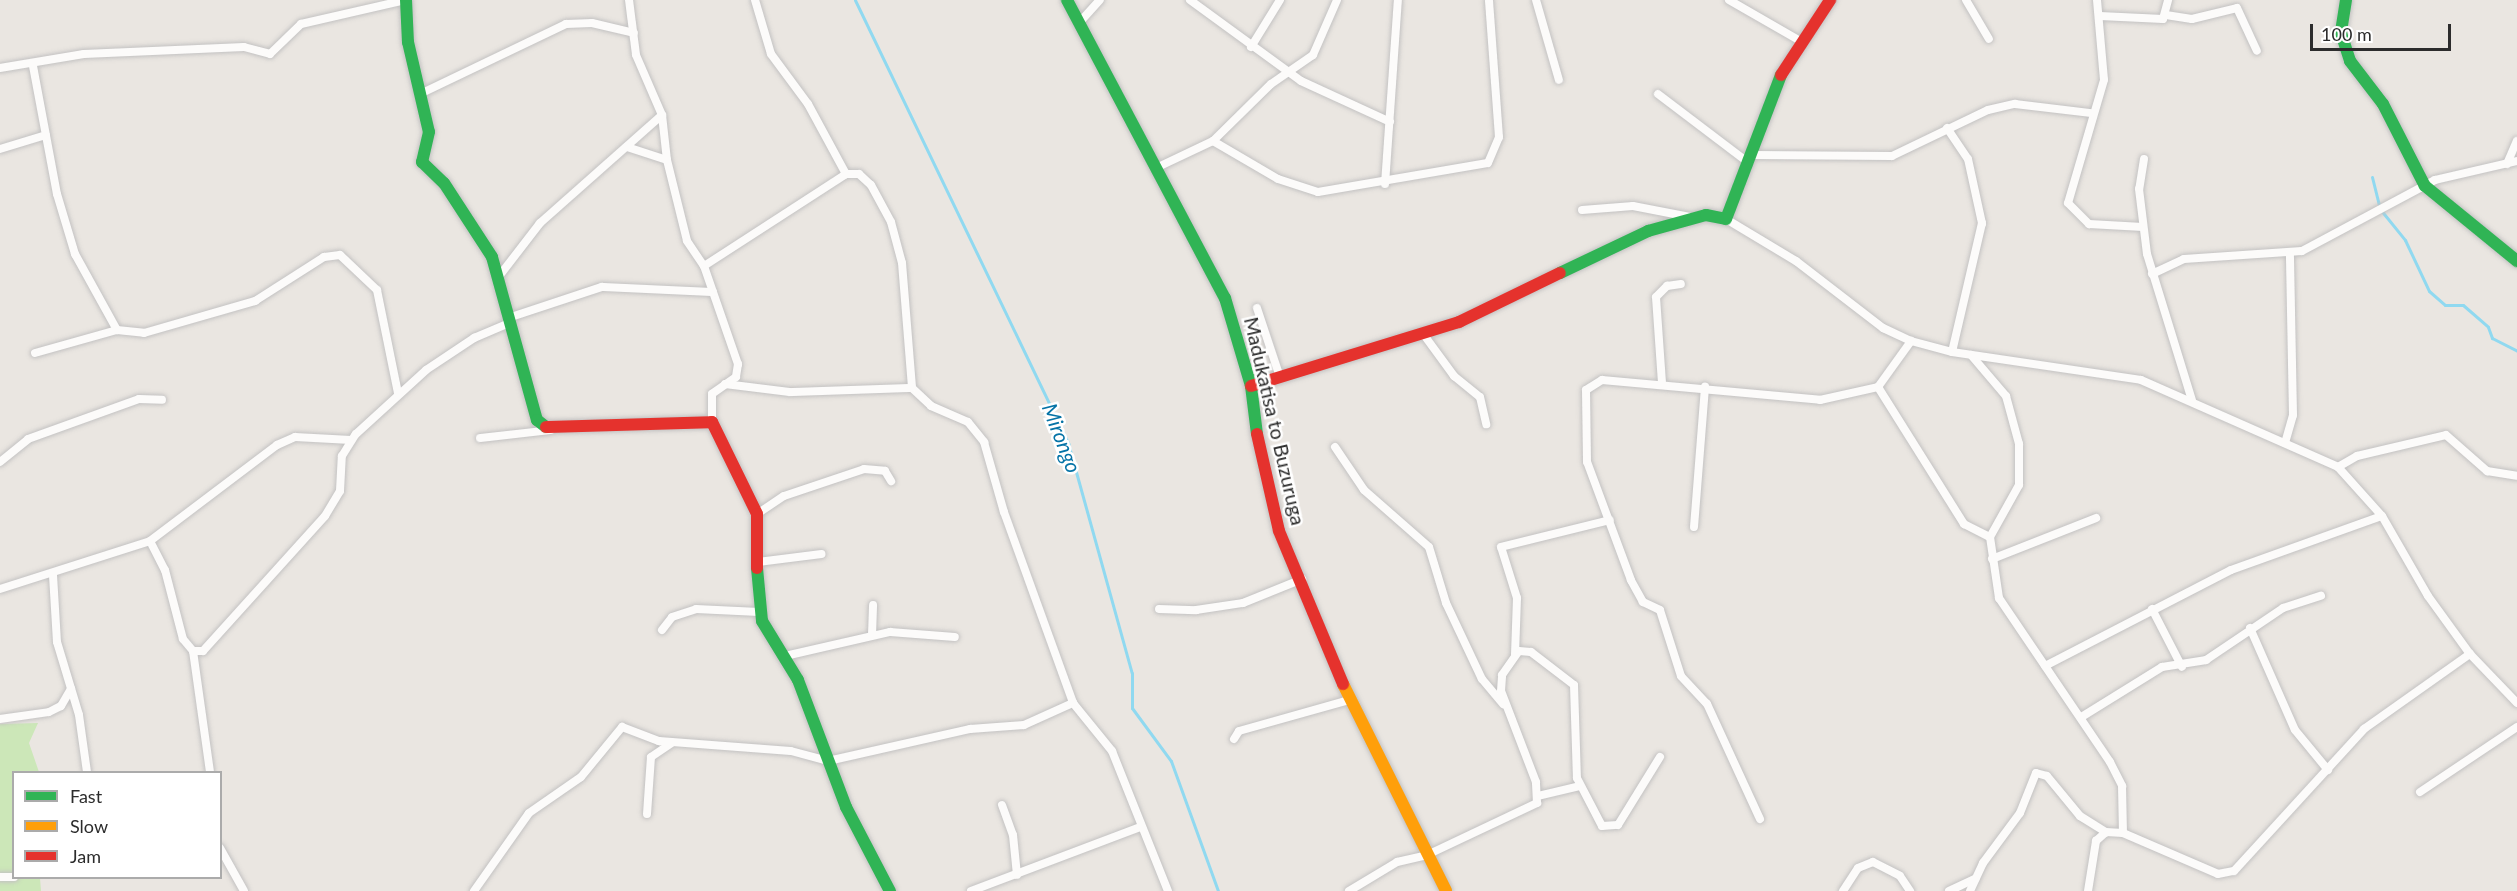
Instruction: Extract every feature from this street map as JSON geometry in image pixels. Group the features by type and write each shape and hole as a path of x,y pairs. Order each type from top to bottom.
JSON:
{"street":[{"path":"0,68 33,66 84,54 244,47 270,54 301,24 406,0 408,42 422,93 429,132 423,167 444,183 500,275 509,320 537,420 551,429"},
{"path":"629,0 639,65 662,115 666,160 687,241 704,266 738,364 736,377 712,394 712,422 731,446 757,514 759,612 785,656 828,761 890,891"},
{"path":"755,0 771,54 808,104 846,174"},
{"name":"Madukatisa to Buzuruga","path":"1067,0 1158,167 1225,298 1251,386 1268,494 1349,700 1446,891"},
{"path":"1079,23 1100,0"},
{"path":"1190,0 1289,73 1390,122"},
{"path":"1251,47 1280,0"},
{"path":"1158,167 1213,141 1321,45 1337,0"},
{"path":"1385,184 1398,0"},
{"path":"1213,141 1278,179 1318,192 1385,184 1488,163 1495,155 1499,138 1489,0"},
{"path":"1536,0 1559,80"},
{"path":"1729,0 1802,42"},
{"path":"1726,219 1779,79 1830,0"},
{"path":"1966,0 1989,39"},
{"path":"2097,0 2104,80 2091,113 2070,209 2100,227 2143,227"},
{"path":"2166,15 2168,0"},
{"path":"2346,0 2341,33 2350,61 2383,104 2425,186 2517,261"},
{"path":"2100,16 2150,20 2166,15 2192,19 2238,9 2257,51"},
{"path":"422,93 566,24 592,23 634,33"},
{"path":"33,66 46,135 75,254 117,330"},
{"path":"1658,94 1750,159 1892,156 1947,128 2015,104 2091,113"},
{"path":"500,275 540,223 662,115"},
{"path":"1947,128 1968,159 1982,223 1952,352"},
{"path":"0,149 46,135"},
{"path":"2507,164 2517,141"},
{"path":"627,147 666,160"},
{"path":"2144,159 2139,189 2152,274 2192,400"},
{"path":"2152,274 2184,259 2290,253 2425,186 2460,172 2517,161"},
{"path":"704,266 846,174 860,174 871,186 894,233 912,388 931,406 968,422 984,442 1073,703 1112,751 1140,827 1157,855 1168,891"},
{"path":"1582,210 1633,206 1690,217 1726,219 1796,261 1883,328 1911,341 1952,352 2120,375 2192,400 2337,467 2382,516 2428,596 2470,654 2517,703"},
{"path":"1251,386 1279,374 1424,335 1648,231 1690,217"},
{"path":"2285,443 2293,416 2290,253"},
{"path":"35,353 117,330 144,333 255,301 324,257 340,255 377,290 398,393"},
{"path":"1662,383 1656,297 1667,286 1681,284"},
{"path":"193,651 209,645 325,516 340,491 342,456 351,440 398,393 474,338 509,320 602,287 713,292"},
{"path":"1257,308 1279,374"},
{"path":"1424,335 1454,376 1480,397 1486,424"},
{"path":"1760,819 1707,704 1681,676 1660,610 1643,602 1631,580 1584,446 1586,390 1602,380 1662,383 1705,386 1798,402 1878,387 1911,341"},
{"path":"1971,355 2000,384 2019,444 2019,485 1990,537 1992,559 2005,612 2083,716 2122,786 2123,833"},
{"path":"725,384 790,392 912,388"},
{"path":"1694,527 1705,386"},
{"path":"1878,387 1964,524 1990,537"},
{"path":"0,462 28,439 139,399 162,400"},
{"path":"480,438 551,429 712,422"},
{"path":"2337,467 2357,456 2446,435 2487,471 2517,476"},
{"path":"0,589 52,575 150,542 277,445 295,437 351,440"},
{"path":"1335,447 1364,490 1429,547 1446,603 1482,679 1503,705 1538,796 1533,807 1427,855 1397,862 1349,891"},
{"path":"757,514 784,496 864,469 885,471 891,481"},
{"path":"2045,666 2231,570 2382,516"},
{"path":"1992,559 2096,518"},
{"path":"1503,705 1502,675 1515,655 1517,598 1501,547 1610,520"},
{"path":"150,542 165,570 183,639 193,651 210,771"},
{"path":"758,562 822,554"},
{"path":"52,575 57,642 71,689 87,771"},
{"path":"1159,609 1196,610 1243,603 1302,579"},
{"path":"2083,716 2162,667 2182,667 2226,650 2250,628 2283,608 2321,596"},
{"path":"872,635 873,605"},
{"path":"662,630 672,617 696,609 759,612"},
{"path":"2152,609 2182,667"},
{"path":"2250,628 2295,730 2328,770"},
{"path":"785,656 872,635 903,631 955,637"},
{"path":"1515,655 1531,652 1574,685 1580,786 1602,826 1613,829 1660,757"},
{"path":"1970,891 1975,879 2020,813 2036,773 2047,776 2080,816 2106,832 2123,833 2225,874 2328,770 2364,729 2470,654"},
{"path":"0,719 49,712 61,706 71,689"},
{"path":"1234,739 1239,730 1349,700"},
{"path":"474,891 529,813 581,777 618,729 633,727 651,739 672,743 791,751 828,761 970,729 1024,725 1073,703"},
{"path":"2420,792 2517,727"},
{"path":"647,814 651,757 672,743"},
{"path":"1538,796 1580,786"},
{"path":"1002,805 1013,835 1017,875"},
{"path":"971,891 1140,827"},
{"path":"2088,891 2096,841 2106,832"},
{"path":"222,852 244,891"},
{"path":"1843,891 1858,868 1873,862 1900,876 1910,891"},
{"path":"1949,891 1975,879"}],"green space":[{"path":"38,723 29,743 39,771 12,771 12,879 40,879 41,891 0,891 0,724"}],"waterway":[{"name":"Mirongo","path":"855,0 1068,443 1132,673 1132,708 1171,761 1218,891"},
{"path":"2372,177 2380,209 2405,240 2429,291 2445,305 2463,305 2488,327 2492,338 2517,351"}],"traffic: fast":[{"path":"406,0 408,42 429,132 422,162 444,183 492,257 537,420 546,427"},
{"path":"1067,0 1225,298 1251,386 1257,434"},
{"path":"2346,0 2341,33 2350,61 2383,104 2425,186 2517,261"},
{"path":"1560,273 1648,231 1706,215 1726,219 1781,75"},
{"path":"757,568 762,621 798,680 846,807 890,891"}],"traffic: slow":[{"path":"1343,684 1446,891"}],"traffic: jam":[{"path":"1781,75 1830,0"},
{"path":"1251,386 1459,322 1560,273"},
{"path":"546,427 712,422 757,514 757,568"},
{"path":"1257,434 1279,531 1343,684"}]}
